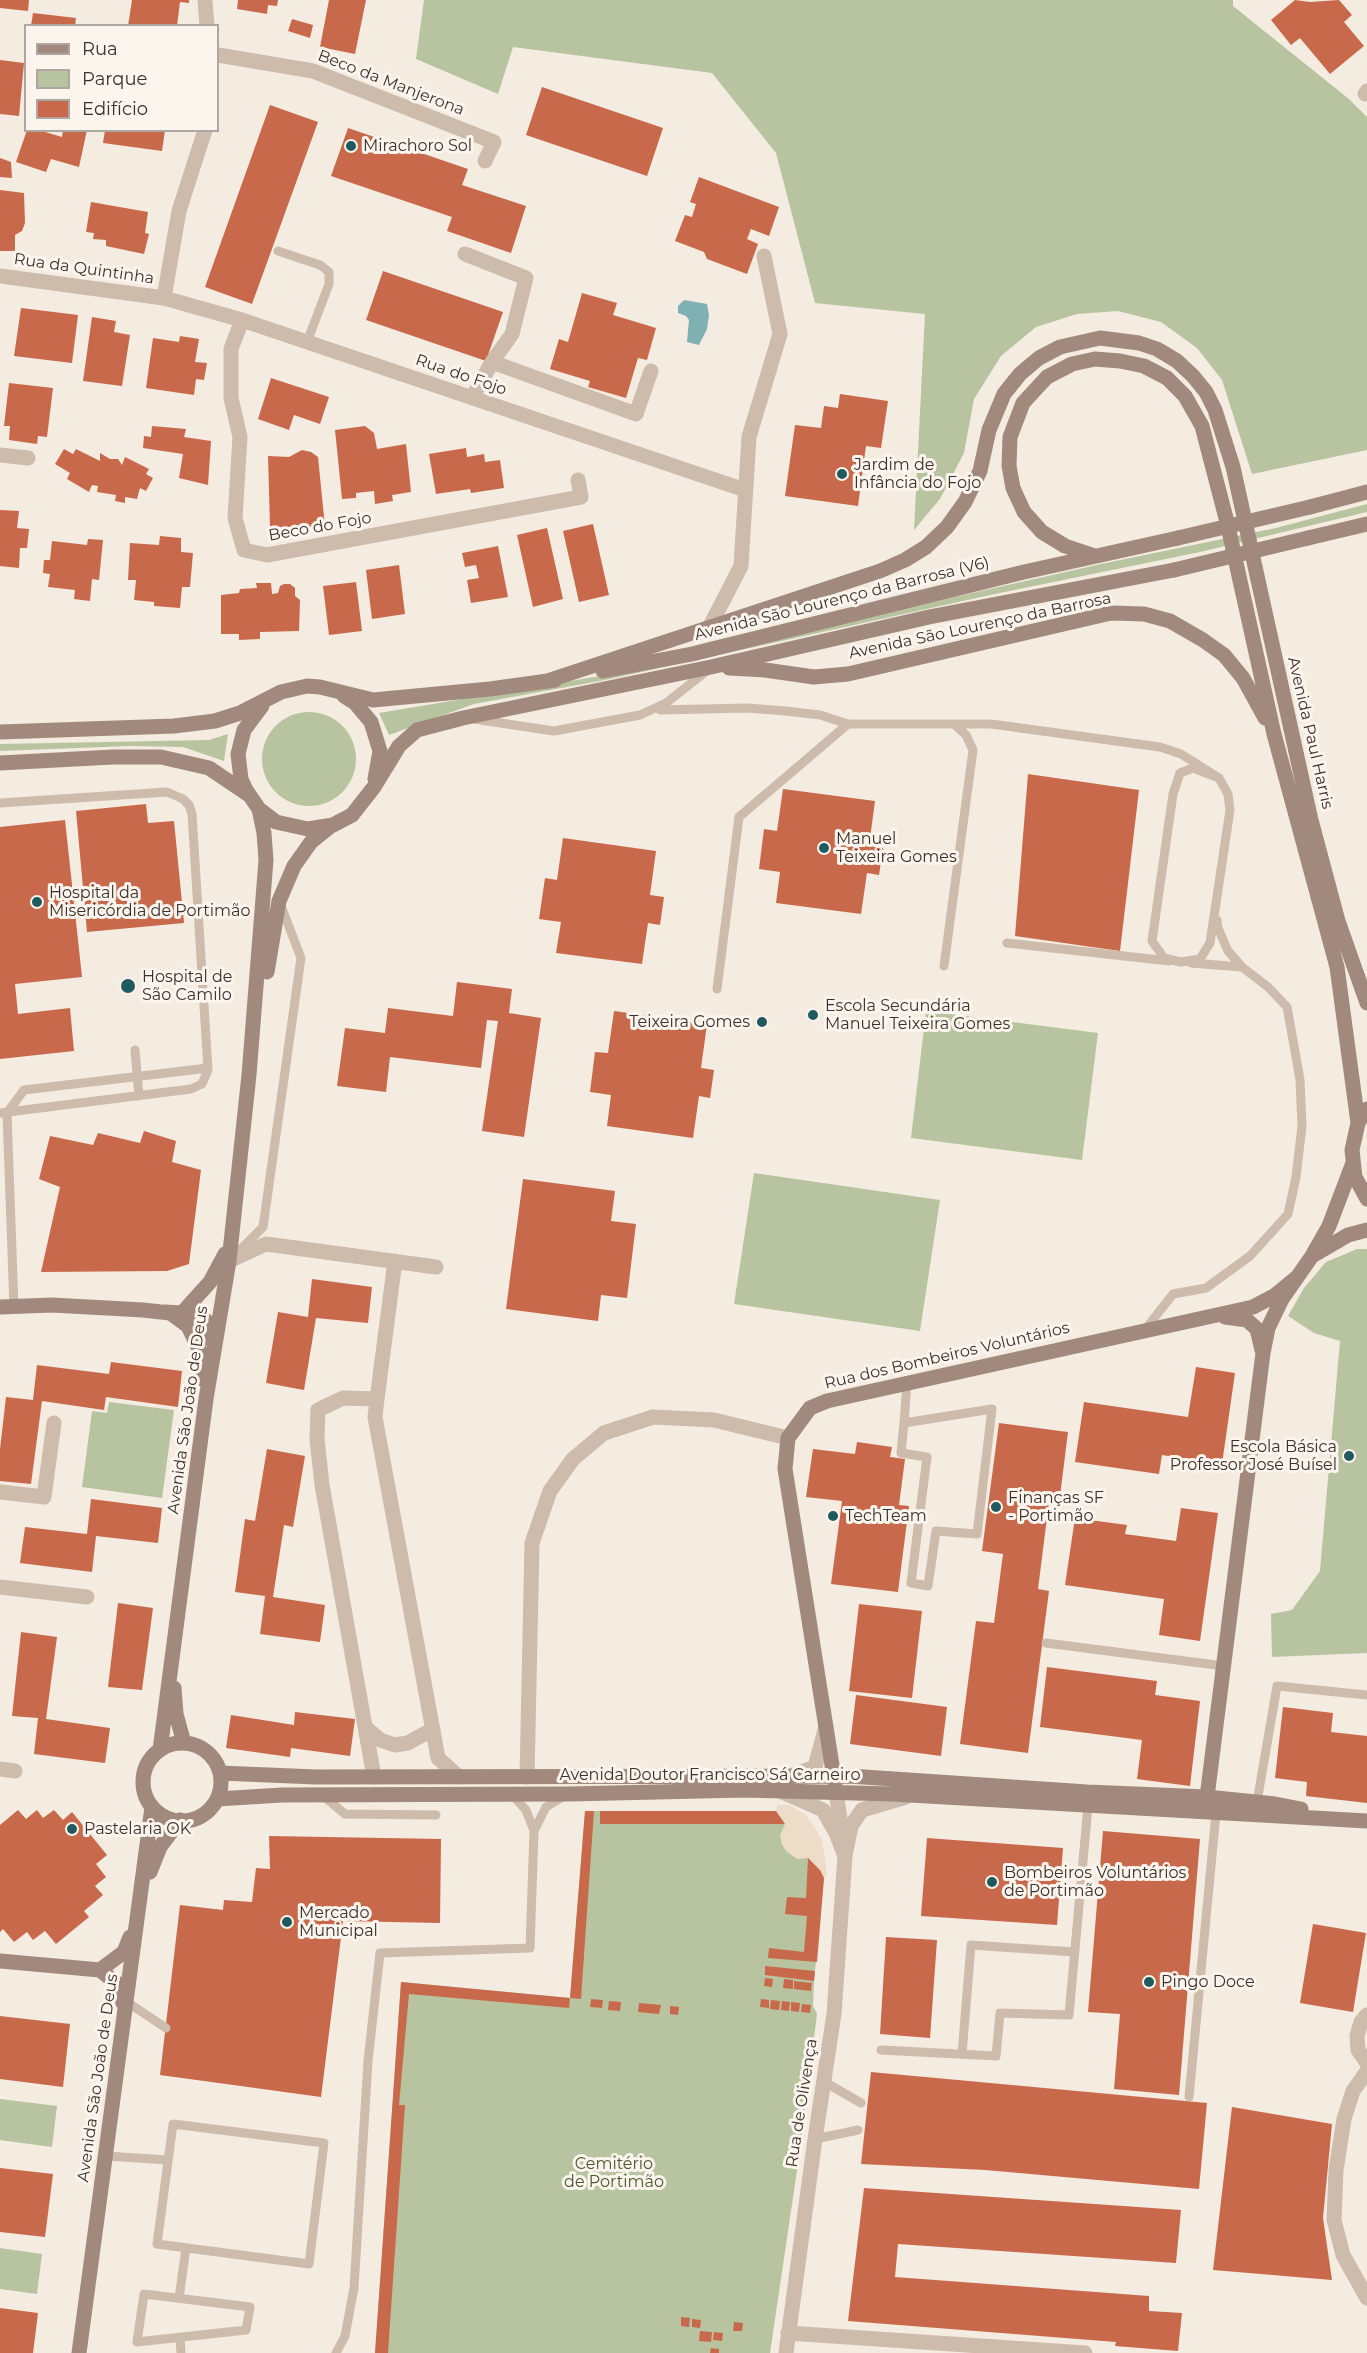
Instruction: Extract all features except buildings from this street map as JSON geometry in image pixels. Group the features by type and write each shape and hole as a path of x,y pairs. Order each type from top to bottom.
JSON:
{"street":[{"path":"205,0 207,24"},
{"name":"Beco da Manjerona","path":"219,55 313,71 494,142 485,161"},
{"path":"164,298 179,211 204,132"},
{"path":"465,254 526,278 512,334 492,362 472,398"},
{"path":"709,628 741,566 749,437 780,334 764,256"},
{"name":"Rua da Quintinha","path":"0,276 164,298"},
{"name":"Rua do Fojo","path":"164,298 243,320 745,490"},
{"name":"Beco do Fojo","path":"243,320 231,349 231,398 240,437 235,518 244,550 267,555 581,496 578,480"},
{"name":"Avenida Paul Harris","path":"547,681 880,571 905,560 926,547 947,526 965,502 980,471 989,430 1004,394 1020,374 1039,358 1060,347 1100,338 1119,339 1157,349 1177,361 1194,376 1211,401 1233,467 1311,820 1338,921 1367,1003"},
{"path":"1095,555 1065,546 1042,532 1024,512 1013,488 1009,466 1010,437 1023,403 1047,376 1071,364 1095,359 1144,366 1167,378 1185,396 1202,426 1227,522 1274,734"},
{"path":"492,362 636,414 651,371"},
{"path":"0,455 28,458"},
{"name":"Avenida São Lourenço da Barrosa (V6)","path":"0,732 174,726 215,721 240,713 282,692 307,686 373,700 547,681 693,654 1095,555 1178,538 1367,492"},
{"name":"Avenida São Lourenço da Barrosa (V6)","path":"282,692 258,708 244,730 238,754 241,779 259,809 276,822 308,829 333,825 352,815 374,787 399,746 417,730 463,717 711,667 929,617 1174,570 1367,524"},
{"name":"Avenida São Lourenço da Barrosa","path":"711,667 765,670 814,677 849,674 1111,614 1144,614 1170,621 1224,655 1243,678 1274,734"},
{"name":"Avenida São Lourenço da Barrosa (V6)","path":"320,687 343,695 355,703 371,722 380,751 374,787"},
{"name":"Avenida Paul Harris","path":"1274,734 1337,966 1358,1123"},
{"name":"Avenida São Lourenço da Barrosa (V6)","path":"0,763 161,757 209,768 249,795"},
{"path":"249,1076 266,860 259,809"},
{"path":"249,1076 279,901 294,866 311,842 333,825"},
{"name":"Avenida São João de Deus","path":"160,1750 206,1399 229,1261 249,1076"},
{"path":"1367,1109 1358,1123 1352,1150 1355,1177 1367,1199"},
{"path":"1208,1812 1207,1797 1268,1328 1282,1299 1312,1256 1338,1207 1353,1164"},
{"path":"1312,1256 1348,1235 1367,1230"},
{"path":"182,1313 210,1282 231,1242"},
{"path":"229,1261 266,1244 436,1267"},
{"path":"395,1261 375,1417 438,1758 459,1777"},
{"name":"Rua dos Bombeiros Voluntários","path":"788,1438 810,1408 827,1401 1252,1307 1274,1296 1296,1278"},
{"path":"7,1307 52,1305 197,1314 210,1324 213,1350"},
{"path":"159,1312 170,1314 188,1326 201,1353 206,1399"},
{"path":"1211,1316 1247,1320 1257,1329 1263,1353"},
{"path":"374,1777 316,1439 318,1410 343,1398 377,1399"},
{"path":"527,1777 532,1542 550,1491 573,1458 604,1434 654,1417 714,1420 750,1427 788,1438 785,1469 827,1724 845,1856"},
{"path":"0,1492 44,1497 54,1423"},
{"path":"0,1587 87,1597"},
{"path":"171,1661 176,1714 184,1743"},
{"path":"790,1776 815,1767 827,1724"},
{"path":"365,1727 380,1740 395,1745 408,1743 433,1729"},
{"path":"184,1743 196,1745 215,1761 220,1773 221,1786 210,1809 200,1817 180,1820 162,1815 152,1807 143,1783 150,1759 171,1744 184,1743"},
{"name":"Avenida Doutor Francisco Sá Carneiro","path":"220,1773 374,1777 834,1777 1207,1797 1257,1802 1345,1819"},
{"path":"779,1791 823,1810 836,1833 845,1856"},
{"name":"Avenida Doutor Francisco Sá Carneiro","path":"217,1798 322,1795 836,1792 1367,1821"},
{"path":"845,1856 851,1826 862,1810 913,1795"},
{"name":"Avenida São João de Deus","path":"79,2353 152,1807"},
{"path":"140,1897 159,1847 180,1820"},
{"name":"Rua de Olivença","path":"786,2353 814,2139 834,2014 845,1856"},
{"path":"100,1970 124,1952 137,1920"},
{"path":"0,1961 100,1970 119,1985 126,2007"},
{"path":"1367,2015 1361,2022 1357,2036 1358,2050 1367,2063"},
{"path":"1367,2071 1353,2091 1344,2119 1336,2170 1334,2220 1343,2255 1367,2298"},
{"path":"788,2333 967,2349 1085,2353"}],"lane":[{"path":"278,251 320,265 328,272 329,284 307,342"},
{"path":"463,717 554,731 640,715 666,703 711,667"},
{"path":"648,711 757,708 820,715 848,724 992,724 1160,747 1181,754 1219,778 1228,794 1230,810 1210,943 1200,959 1180,962 1164,958 1152,941 1173,794 1180,773 1193,768 1219,778"},
{"path":"717,988 739,817 848,724"},
{"path":"944,966 973,750 966,735 954,724"},
{"path":"0,803 167,792 183,799 189,806 192,814 208,1068 202,1084 191,1089 4,1113"},
{"path":"229,1261 262,1227 301,958 279,901"},
{"path":"1144,1331 1173,1294 1206,1288 1250,1256 1269,1237 1287,1214 1296,1177 1302,1126 1300,1080 1287,1007 1268,987 1242,967 1228,951 1218,928 1216,903"},
{"path":"1007,943 1242,967"},
{"path":"135,1050 139,1096"},
{"path":"7,1307 4,1113 24,1090 208,1068"},
{"path":"904,1423 992,1409 976,1534 936,1531 928,1586 911,1583 927,1457 901,1453 907,1383"},
{"path":"1046,1643 1224,1666"},
{"path":"1257,1802 1277,1686 1367,1695"},
{"path":"336,2353 345,2336 354,2288 368,2061 380,1953 530,1948 534,1831 526,1810 511,1794"},
{"path":"534,1831 546,1807 569,1794"},
{"path":"322,1795 345,1814 436,1815"},
{"path":"881,2050 996,2056 1000,2013 1069,2015 1088,1806"},
{"path":"1189,2097 1208,1812"},
{"path":"962,2054 971,1945 1075,1952"},
{"path":"126,2007 165,2028"},
{"path":"823,2081 861,2103"},
{"path":"173,2124 324,2144 309,2264 186,2248 157,2244 173,2124"},
{"path":"814,2139 858,2130"},
{"path":"106,2156 168,2160"},
{"path":"179,2298 186,2248"},
{"path":"144,2294 179,2298 250,2307 246,2330 137,2342 144,2294"},
{"path":"180,2337 181,2353"}],"green space":[{"path":"424,0 1233,0 1233,6 1349,99 1367,117 1367,450 1252,474 1222,380 1197,348 1161,322 1118,311 1077,314 1036,327 1001,356 974,399 964,453 940,499 914,530 925,314 815,303 776,153 712,73 513,47 498,94 416,59"},
{"path":"1367,504 1367,512 1200,552 990,595 605,680 474,704 389,735 379,713 612,674 1101,564 1276,528"},
{"path":"309,712 327,716 342,726 352,741 356,759 352,777 342,792 327,802 309,806 291,802 276,792 266,777 262,759 266,741 276,726 291,716"},
{"path":"228,734 224,761 183,747 129,746 0,751 0,744 209,740"},
{"path":"926,1011 1098,1033 1082,1160 911,1138"},
{"path":"754,1173 940,1200 920,1331 734,1304"},
{"name":"Escola Básica Professor José Buísel","path":"1357,1249 1367,1249 1367,1653 1272,1657 1271,1614 1292,1610 1320,1571 1340,1341 1314,1333 1288,1316 1304,1288 1326,1262"},
{"path":"109,1402 174,1410 162,1498 82,1487 92,1411 107,1413"},
{"name":"Cemitério de Portimão","path":"585,1811 776,1811 824,1878 814,1981 813,2006 817,2014 799,2157 770,2353 375,2353 401,1982 570,1998"},
{"path":"0,2099 57,2106 52,2147 0,2140"},
{"path":"0,2248 42,2254 37,2294 0,2289"}],"shaded area":[{"path":"777,1805 789,1805 806,1815 815,1828 822,1840 827,1875 824,1878 820,1870 808,1858 797,1859 782,1845 780,1835 785,1824 776,1812"}],"water":[{"path":"684,300 707,304 709,315 707,329 699,345 687,342 689,320 678,313 678,306"}],"place":[{"name":"Mirachoro Sol","path":"351,146"},
{"name":"Jardim de Infância do Fojo","path":"842,474"},
{"name":"Manuel Teixeira Gomes","path":"824,848"},
{"name":"Hospital da Misericórdia de Portimão","path":"37,902"},
{"name":"Hospital de São Camilo","path":"128,986"},
{"name":"Escola Secundária Manuel Teixeira Gomes","path":"813,1015"},
{"name":"Teixeira Gomes","path":"762,1022"},
{"name":"Escola Básica Professor José Buísel","path":"1349,1456"},
{"name":"Finanças SF - Portimão","path":"996,1507"},
{"name":"TechTeam","path":"833,1516"},
{"name":"Pastelaria OK","path":"72,1829"},
{"name":"Bombeiros Voluntários de Portimão","path":"992,1882"},
{"name":"Mercado Municipal","path":"287,1922"},
{"name":"Pingo Doce","path":"1149,1982"}]}
